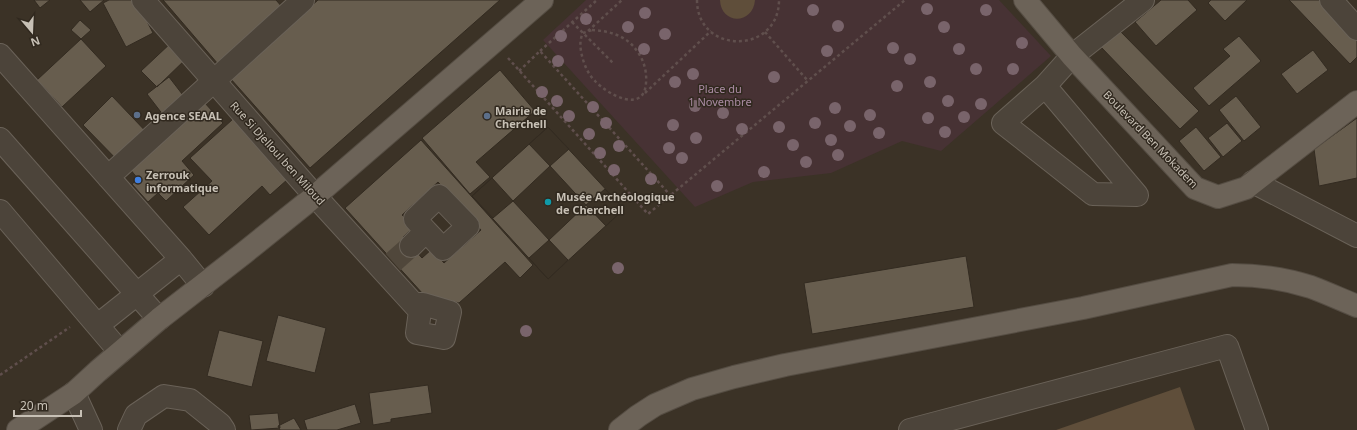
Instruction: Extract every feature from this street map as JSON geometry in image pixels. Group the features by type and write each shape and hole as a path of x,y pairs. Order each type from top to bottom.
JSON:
{"main road":[{"path":"18,430 74,393 159,319 203,286 315,196 542,0"},
{"name":"Boulevard Ben Mokadem","path":"1025,0 1072,56 1195,188 1218,197 1246,188 1357,102"},
{"path":"620,430 655,405 692,389 734,377 785,365 1083,308 1226,276 1252,275 1292,282 1310,287 1357,306"}],"street":[{"name":"Rue Si Djelloul ben Miloud","path":"143,0 315,196 389,266 414,304"},
{"path":"1045,86 1137,195 1093,194 1004,123 1045,86 1072,56 1143,0"},
{"path":"1330,0 1357,29"},
{"path":"108,177 298,1"},
{"path":"0,55 181,259 203,286"},
{"path":"0,138 159,319"},
{"path":"1253,182 1357,236"},
{"path":"0,211 120,352"},
{"path":"93,320 136,293 181,259"},
{"path":"910,430 1227,346 1257,430"},
{"path":"74,393 91,430"},
{"path":"129,430 136,415 164,396 190,400 220,424 224,430"}],"path":[{"path":"519,70 597,0"},
{"path":"622,0 583,33 580,40 582,58 595,81 608,92 625,99 638,99 645,94 711,32"},
{"path":"697,0 700,15 704,24 711,32 723,39 738,42 752,39 765,32 772,25 779,6 779,0"},
{"path":"494,43 648,214 905,0"},
{"path":"572,22 614,64"},
{"path":"587,31 602,30 612,33 622,37 637,51 646,70 647,80 645,94"},
{"path":"765,32 808,81"},
{"path":"540,51 671,196"},
{"path":"0,375 93,320"}],"green space":[{"name":"Place du 1 Novembre","path":"586,0 999,0 1051,56 941,151 902,141 831,173 753,182 695,207 543,40"}],"shaded area":[{"path":"720,0 755,0 753,8 749,14 743,18 737,19 731,18 726,14 722,8"},
{"path":"1180,387 1195,430 1056,430"}],"building":[{"path":"34,0 50,0 40,8"},
{"path":"80,0 104,0 90,12"},
{"path":"109,0 136,0 153,33 126,47 103,3"},
{"path":"163,0 276,0 283,8 218,64"},
{"path":"318,0 500,0 310,168 230,78"},
{"path":"1161,0 1188,0 1197,10 1156,46 1135,22"},
{"path":"1211,0 1247,0 1225,21 1208,3"},
{"path":"1289,0 1322,0 1357,37 1357,57 1350,64"},
{"path":"80,20 91,30 81,39 71,30"},
{"path":"1118,29 1199,111 1180,129 1100,46"},
{"path":"1239,36 1261,61 1209,106 1193,88 1230,56 1223,49"},
{"path":"81,39 106,66 62,107 37,80"},
{"path":"173,41 189,56 157,87 141,71"},
{"path":"1313,50 1328,70 1297,94 1281,74"},
{"path":"500,70 535,111 476,162 490,177 470,194 422,138"},
{"path":"169,77 189,103 167,120 147,94"},
{"path":"112,96 153,139 124,167 83,125"},
{"path":"1236,96 1261,127 1244,141 1219,110"},
{"path":"204,102 223,123 182,161 194,175 166,201 158,193 148,202 132,184 138,179 130,169"},
{"path":"1357,118 1357,178 1319,186 1314,149"},
{"path":"233,119 288,179 270,195 262,186 209,235 183,207 212,181 190,158"},
{"path":"1227,123 1242,141 1223,157 1208,138"},
{"path":"548,127 624,209 548,279 472,196","holes":["550,166 586,205 549,240 513,201"]},
{"path":"548,127 569,149 550,166 529,144"},
{"path":"1196,127 1221,157 1204,171 1179,141"},
{"path":"421,140 533,265 520,278 505,262 459,303 423,294 345,208","holes":["438,182 481,230 444,263 432,249 422,258 403,237 414,227 402,215"]},
{"path":"492,178 513,201 493,218 472,196"},
{"path":"605,189 624,209 606,226 586,205"},
{"path":"549,240 568,260 548,279 529,258"},
{"path":"966,256 974,307 812,334 804,283"},
{"path":"278,315 326,328 315,373 266,361"},
{"path":"219,330 263,341 252,387 207,376"},
{"path":"428,385 432,413 391,419 391,422 373,425 369,393"},
{"path":"355,404 361,423 337,430 307,430 304,420"},
{"path":"278,413 280,428 251,430 249,415"},
{"path":"294,418 301,430 280,430 278,426"}],"tunnel":[{"path":"393,262 411,246"}],"place":[{"name":"Agence SEAAL","path":"137,115"},
{"name":"Mairie de Cherchell","path":"487,116"},
{"name":"Zerrouk informatique","path":"138,180"},
{"name":"Musée Archéologique de Cherchell","path":"548,202"}]}
